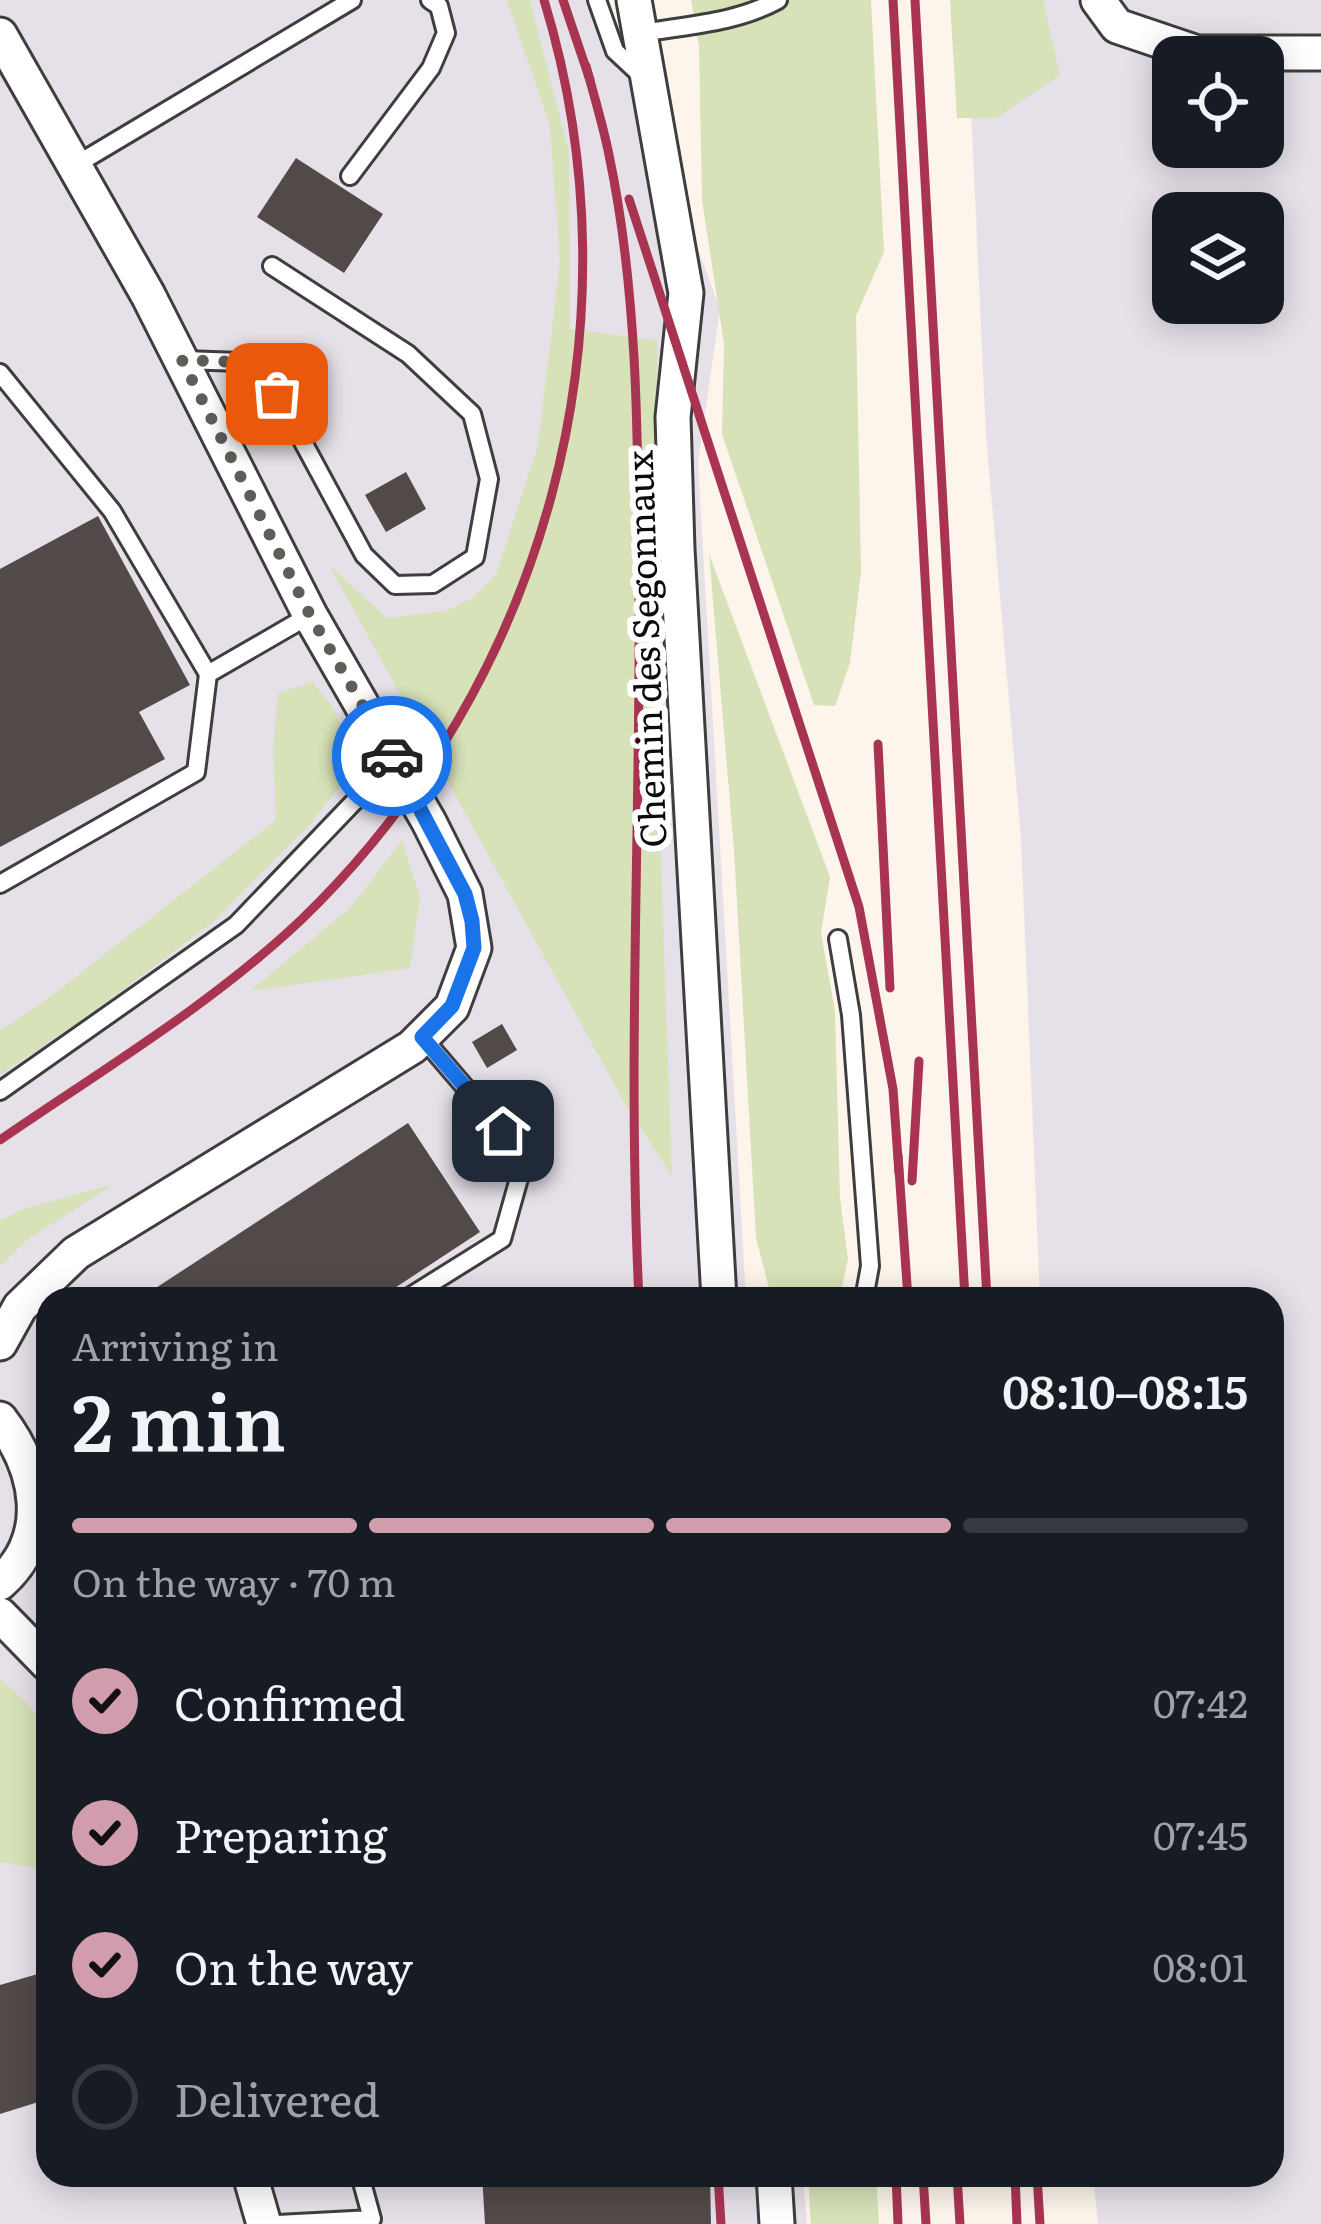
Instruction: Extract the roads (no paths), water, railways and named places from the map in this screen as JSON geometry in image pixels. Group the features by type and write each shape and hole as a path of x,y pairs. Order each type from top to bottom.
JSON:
{"street":[{"path":"1098,0 1117,26 1197,53 1321,53"},
{"name":"Chemin des Segonnaux","path":"638,16 686,293 673,417 677,549 717,1287"},
{"path":"0,35 182,360 310,615 465,894 474,948 452,1006 412,1047 76,1253 41,1287"},
{"path":"0,1343 20,1307 36,1292"},
{"path":"0,1420 20,1445 32,1477 34,1512 27,1546 0,1583"},
{"path":"0,1615 36,1652"},
{"path":"254,2187 265,2224"},
{"path":"775,2187 777,2224"}],"lane":[{"path":"74,166 352,0"},
{"path":"350,176 430,68 446,33 439,6 430,0"},
{"path":"598,0 615,51 652,86"},
{"path":"638,16 755,13 778,0"},
{"path":"182,360 241,362 277,394 364,555 395,585 433,584 475,557 489,479 472,414 408,354 272,266"},
{"path":"0,373 112,511 208,674 196,772 0,884"},
{"path":"208,674 310,615"},
{"path":"0,1091 236,925 394,760"},
{"path":"838,939 851,1015 870,1266 866,1287"},
{"path":"422,1037 526,1157 502,1239 425,1287"},
{"path":"278,2224 372,2219 363,2187"}],"railway":[{"path":"0,1140 193,1009 301,920 386,826 456,723 512,611 552,494 576,373 583,249 572,124 544,0"},
{"path":"563,0 590,80"},
{"path":"893,0 964,1287"},
{"path":"915,0 986,1287"},
{"path":"586,66 619,207 634,366 639,671 634,1119 639,1287"},
{"path":"629,199 859,907 893,1089 899,1173"},
{"path":"878,744 890,988"},
{"path":"912,1181 919,1061"},
{"path":"898,1155 907,1287"},
{"path":"719,2187 721,2224"},
{"path":"896,2187 898,2224"},
{"path":"924,2187 926,2224"},
{"path":"958,2187 960,2224"},
{"path":"1015,2187 1017,2224"},
{"path":"1038,2187 1040,2224"}]}
